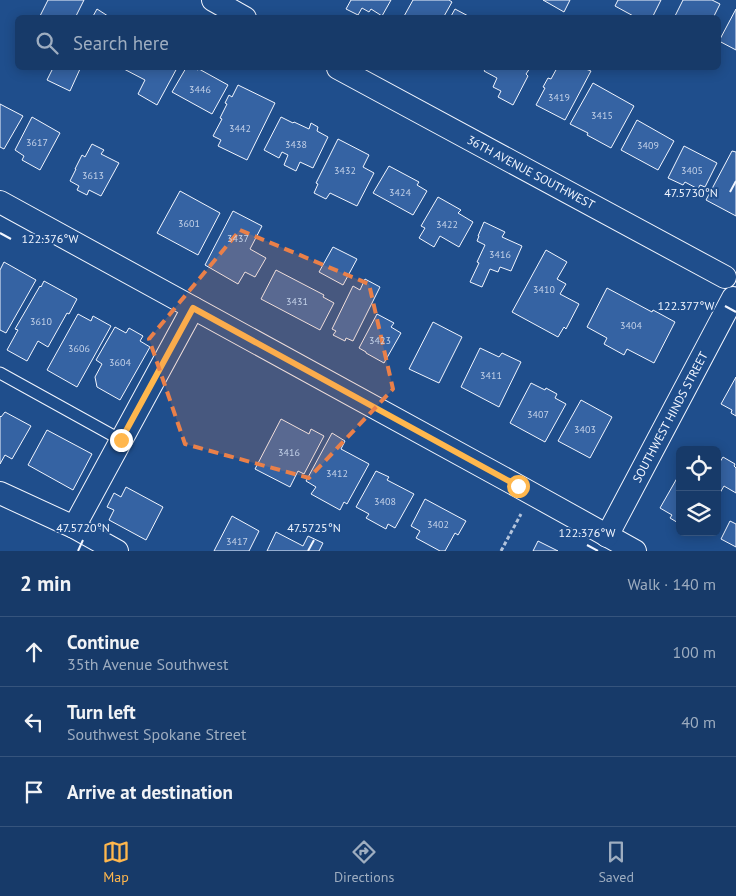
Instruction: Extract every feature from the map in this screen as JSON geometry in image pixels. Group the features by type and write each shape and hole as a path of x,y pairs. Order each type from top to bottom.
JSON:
{"street":[{"path":"213,0 240,15"},
{"name":"36TH AVENUE SOUTHWEST","path":"342,70 730,272"},
{"path":"0,202 635,551"},
{"path":"730,272 724,283 724,288 726,293 735,299"},
{"name":"SOUTHWEST HINDS STREET","path":"607,536 735,299"},
{"path":"74,527 193,308"},
{"path":"0,493 74,527 117,551"}],"lane":[{"path":"0,374 121,440"}],"path":[{"path":"501,551 521,513"}],"highlighted area":[{"path":"240,230 369,284 393,389 309,478 185,444 149,339"}],"building":[{"path":"48,0 84,0 76,15 40,15"},
{"path":"351,0 391,0 383,15 371,9 369,12 362,8 358,15 346,9"},
{"path":"413,0 449,0 452,2 445,15 405,15"},
{"path":"543,0 570,0 564,12"},
{"path":"618,0 661,0 654,15 632,15 615,6"},
{"path":"683,0 712,0 720,4 714,15 676,15"},
{"path":"97,9 106,15 94,15"},
{"path":"455,9 466,15 452,15"},
{"path":"736,9 736,50 721,42 721,37"},
{"path":"52,70 80,70 70,91 47,80"},
{"path":"126,70 176,70 157,105 138,94 145,80"},
{"path":"185,70 201,70 228,85 212,114 172,92"},
{"path":"529,70 526,74 528,76 513,105 498,97 501,91 493,87 497,78 484,71"},
{"path":"556,70 591,71 565,120 536,105 548,78 551,79"},
{"path":"593,83 634,106 611,148 570,124"},
{"path":"238,85 275,103 247,160 218,146 221,140 213,136 222,119 220,118 227,104 225,103 229,95 232,97"},
{"path":"0,104 23,116 4,149 0,147"},
{"path":"32,117 60,133 40,170 22,160 24,156 15,150"},
{"path":"281,117 309,129 311,123 318,127 317,131 328,137 313,168 300,162 296,171 284,165 288,155 282,152 279,158 264,150"},
{"path":"637,120 674,141 658,170 621,150"},
{"path":"338,139 369,155 363,167 374,173 357,206 330,193 326,199 314,193 318,184 316,183"},
{"path":"92,144 104,150 101,154 119,163 101,196 89,190 87,195 77,190 79,186 70,181 82,155 85,157"},
{"path":"684,146 717,163 705,187 700,185 698,189 685,182 683,185 668,178"},
{"path":"732,151 736,152 736,216 706,200"},
{"path":"389,166 419,182 417,185 427,191 413,215 373,193"},
{"path":"180,191 220,213 198,255 157,233"},
{"path":"438,197 461,210 458,213 473,222 459,247 440,236 434,247 419,238 425,228 421,226"},
{"path":"233,211 262,226 250,249 266,258 255,277 245,272 238,284 205,265"},
{"path":"484,222 505,232 502,237 522,246 511,271 500,267 498,272 490,269 482,287 470,282 485,245 477,241"},
{"path":"333,247 357,259 343,285 319,272"},
{"path":"546,250 567,262 557,279 566,284 560,294 579,304 566,329 564,327 558,337 512,312"},
{"path":"4,262 36,280 6,333 0,330 0,270"},
{"path":"276,270 324,295 323,297 334,303 320,330 261,299"},
{"path":"365,279 380,287 353,341 346,338 345,341 333,335 336,331 332,329 353,286 360,290"},
{"path":"44,281 77,299 48,347 38,341 27,361 7,350 18,330 15,329"},
{"path":"607,288 675,322 654,363 627,349 624,355 604,344 607,338 587,327"},
{"path":"78,314 91,321 93,316 111,326 77,387 47,370"},
{"path":"377,314 394,323 391,327 401,333 384,363 359,348"},
{"path":"433,322 462,337 439,383 409,369"},
{"path":"115,327 126,333 129,328 143,336 140,341 150,347 120,400 97,387 95,377 102,364 96,360"},
{"path":"480,348 499,357 502,353 521,362 499,407 461,387"},
{"path":"736,377 736,416 731,413 732,410 721,404"},
{"path":"531,383 557,394 555,398 566,404 545,442 510,423"},
{"path":"581,400 612,417 590,458 558,441"},
{"path":"5,412 31,426 12,459 5,455 0,464 0,416"},
{"path":"281,419 309,434 311,429 324,436 304,474 298,471 290,487 255,469"},
{"path":"47,430 92,454 73,490 28,465"},
{"path":"332,433 345,441 341,449 369,464 347,504 344,502 340,510 311,494 316,487 306,481"},
{"path":"723,457 735,464 736,493 724,486 721,491 721,460"},
{"path":"376,471 389,477 387,480 414,494 395,528 388,524 386,529 366,518 369,514 356,507"},
{"path":"676,480 676,522 670,518 672,515 660,508"},
{"path":"126,487 163,507 146,540 109,520 114,510 107,507 114,493 121,497"},
{"path":"425,499 466,521 458,535 455,533 445,551 440,551 416,538 420,531 411,526"},
{"path":"232,516 259,531 249,551 214,551"},
{"path":"730,521 736,524 736,547 721,539"},
{"path":"276,532 303,546 308,536 323,543 319,551 267,551"},
{"path":"538,541 558,551 533,551"}],"route":[{"path":"121,440 193,308 518,486"}]}
